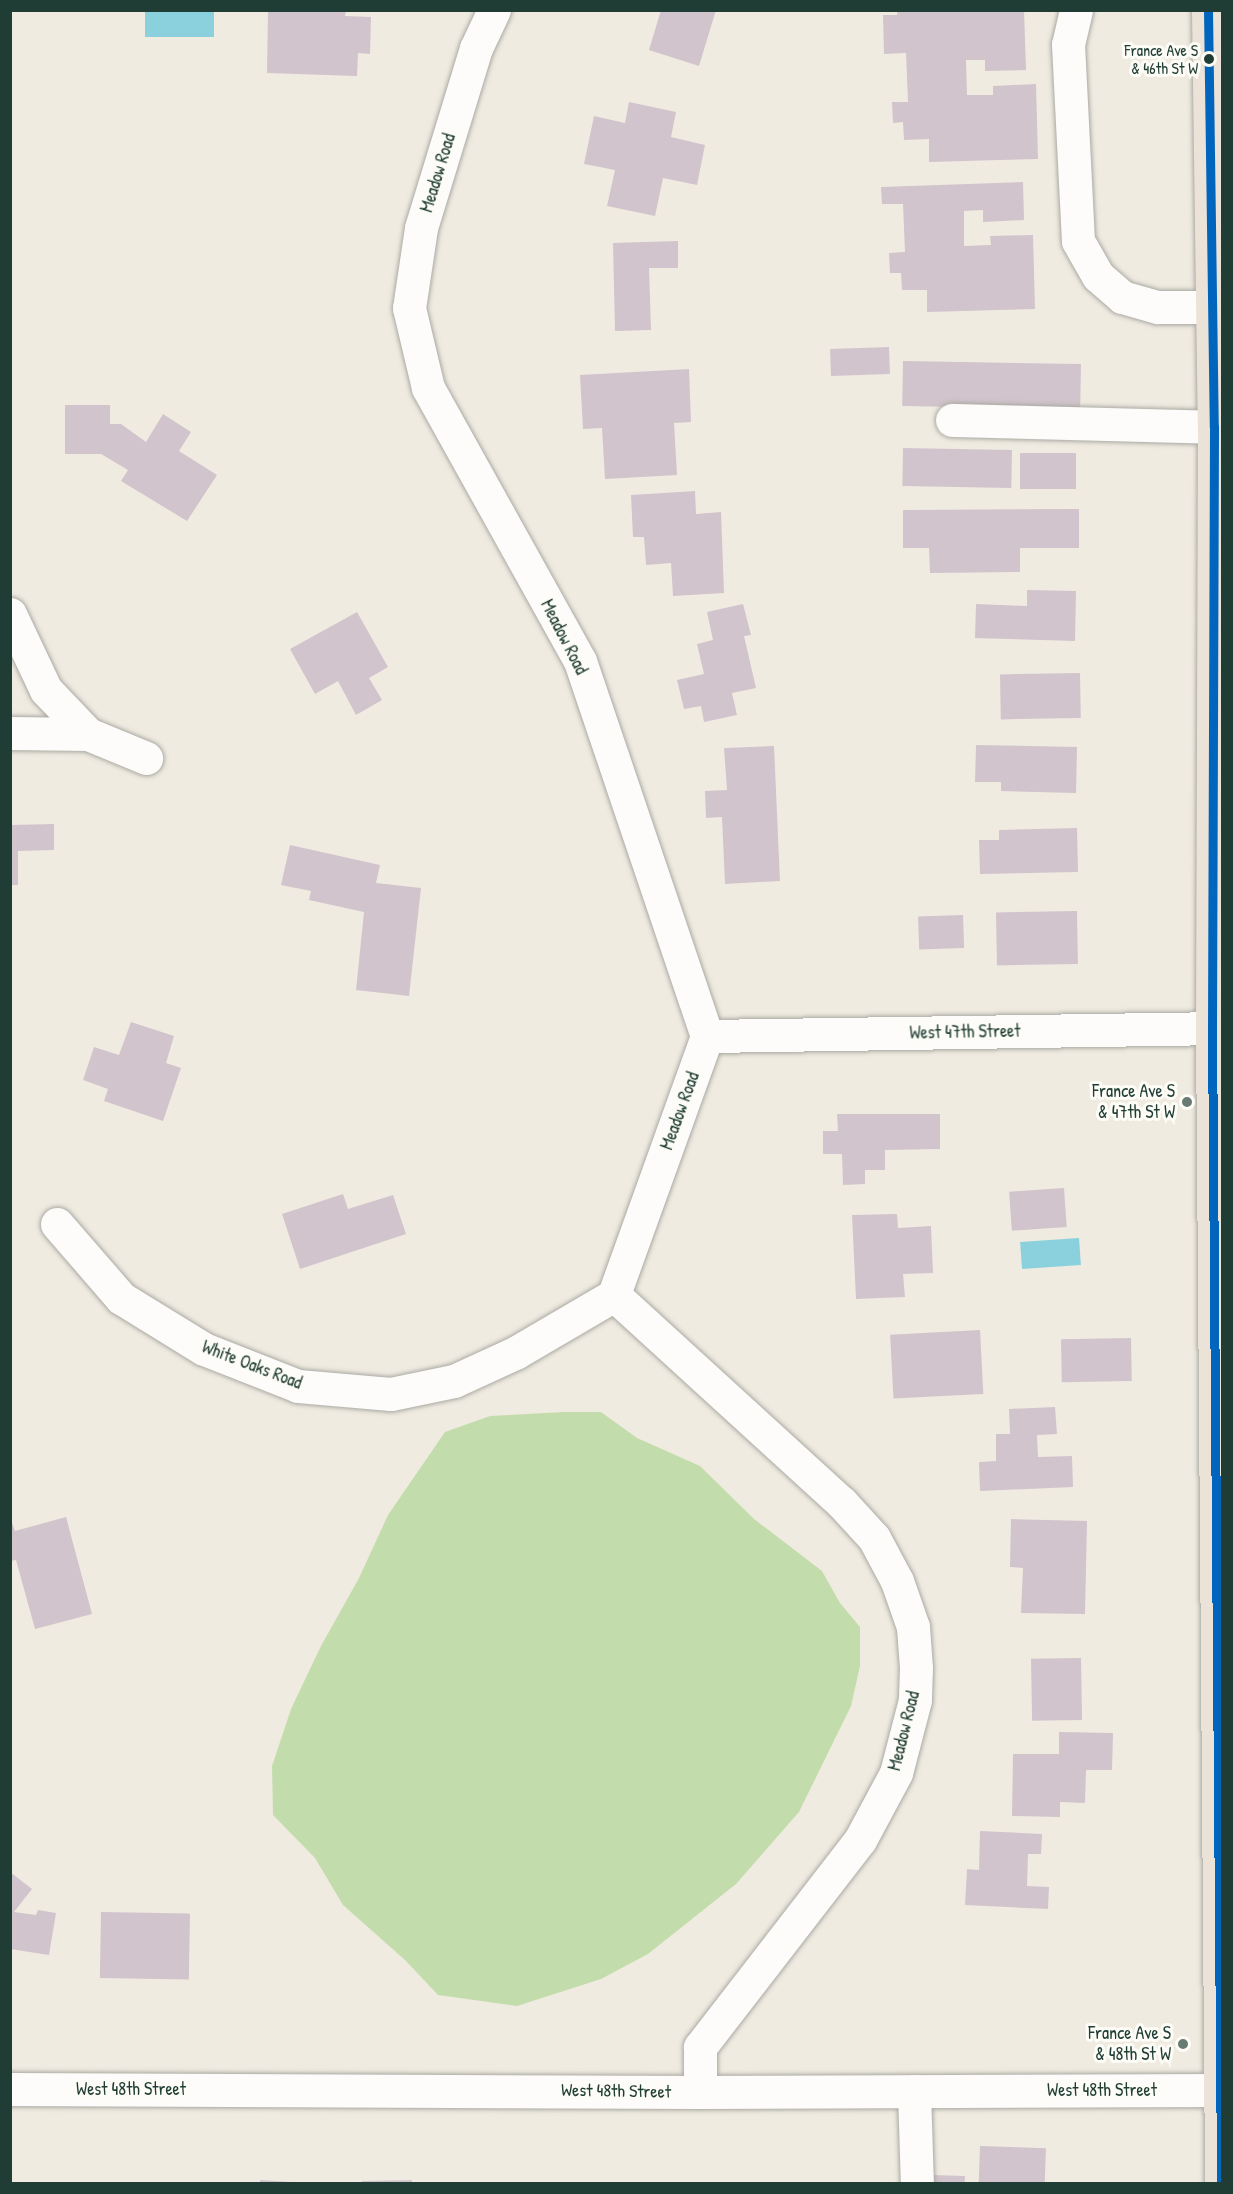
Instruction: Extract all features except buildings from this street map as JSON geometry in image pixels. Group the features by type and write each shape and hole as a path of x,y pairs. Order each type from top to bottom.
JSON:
{"main road":[{"path":"1208,10 1214,427 1221,2184"}],"street":[{"name":"Meadow Road","path":"494,10 476,48 421,228 410,308 428,388 580,661 707,1036 614,1295 841,1502 874,1538 897,1581 913,1627 916,1668 915,1700 896,1773 860,1840 700,2047 700,2092"},
{"path":"1077,10 1068,44 1078,241 1098,276 1122,297 1158,307 1213,307"},
{"path":"952,420 1214,427"},
{"path":"10,614 46,690 88,734"},
{"path":"10,733 88,734 146,758"},
{"name":"West 47th Street","path":"707,1036 1217,1028"},
{"name":"White Oaks Road","path":"57,1224 121,1298 204,1349 298,1386 391,1394 454,1381 517,1352 614,1295"},
{"name":"West 48th Street","path":"10,2089 700,2092 1221,2090"},
{"path":"914,2091 917,2184"}],"green space":[{"path":"601,1412 637,1438 700,1466 754,1519 822,1571 840,1603 860,1627 860,1666 851,1706 799,1812 736,1884 648,1954 601,1979 517,2006 438,1995 405,1960 343,1905 315,1858 273,1815 272,1766 291,1709 321,1646 359,1578 388,1515 445,1432 490,1416"}],"water":[{"path":"145,11 214,11 214,37 145,37"},
{"path":"1079,1238 1081,1265 1022,1269 1020,1242"}],"transit line":[{"path":"1208,10 1214,427 1212,1028 1221,2184"}],"place":[{"name":"France Ave S & 46th St W","path":"1209,59"},
{"name":"France Ave S & 47th St W","path":"1187,1102"},
{"name":"France Ave S & 48th St W","path":"1183,2044"}]}
